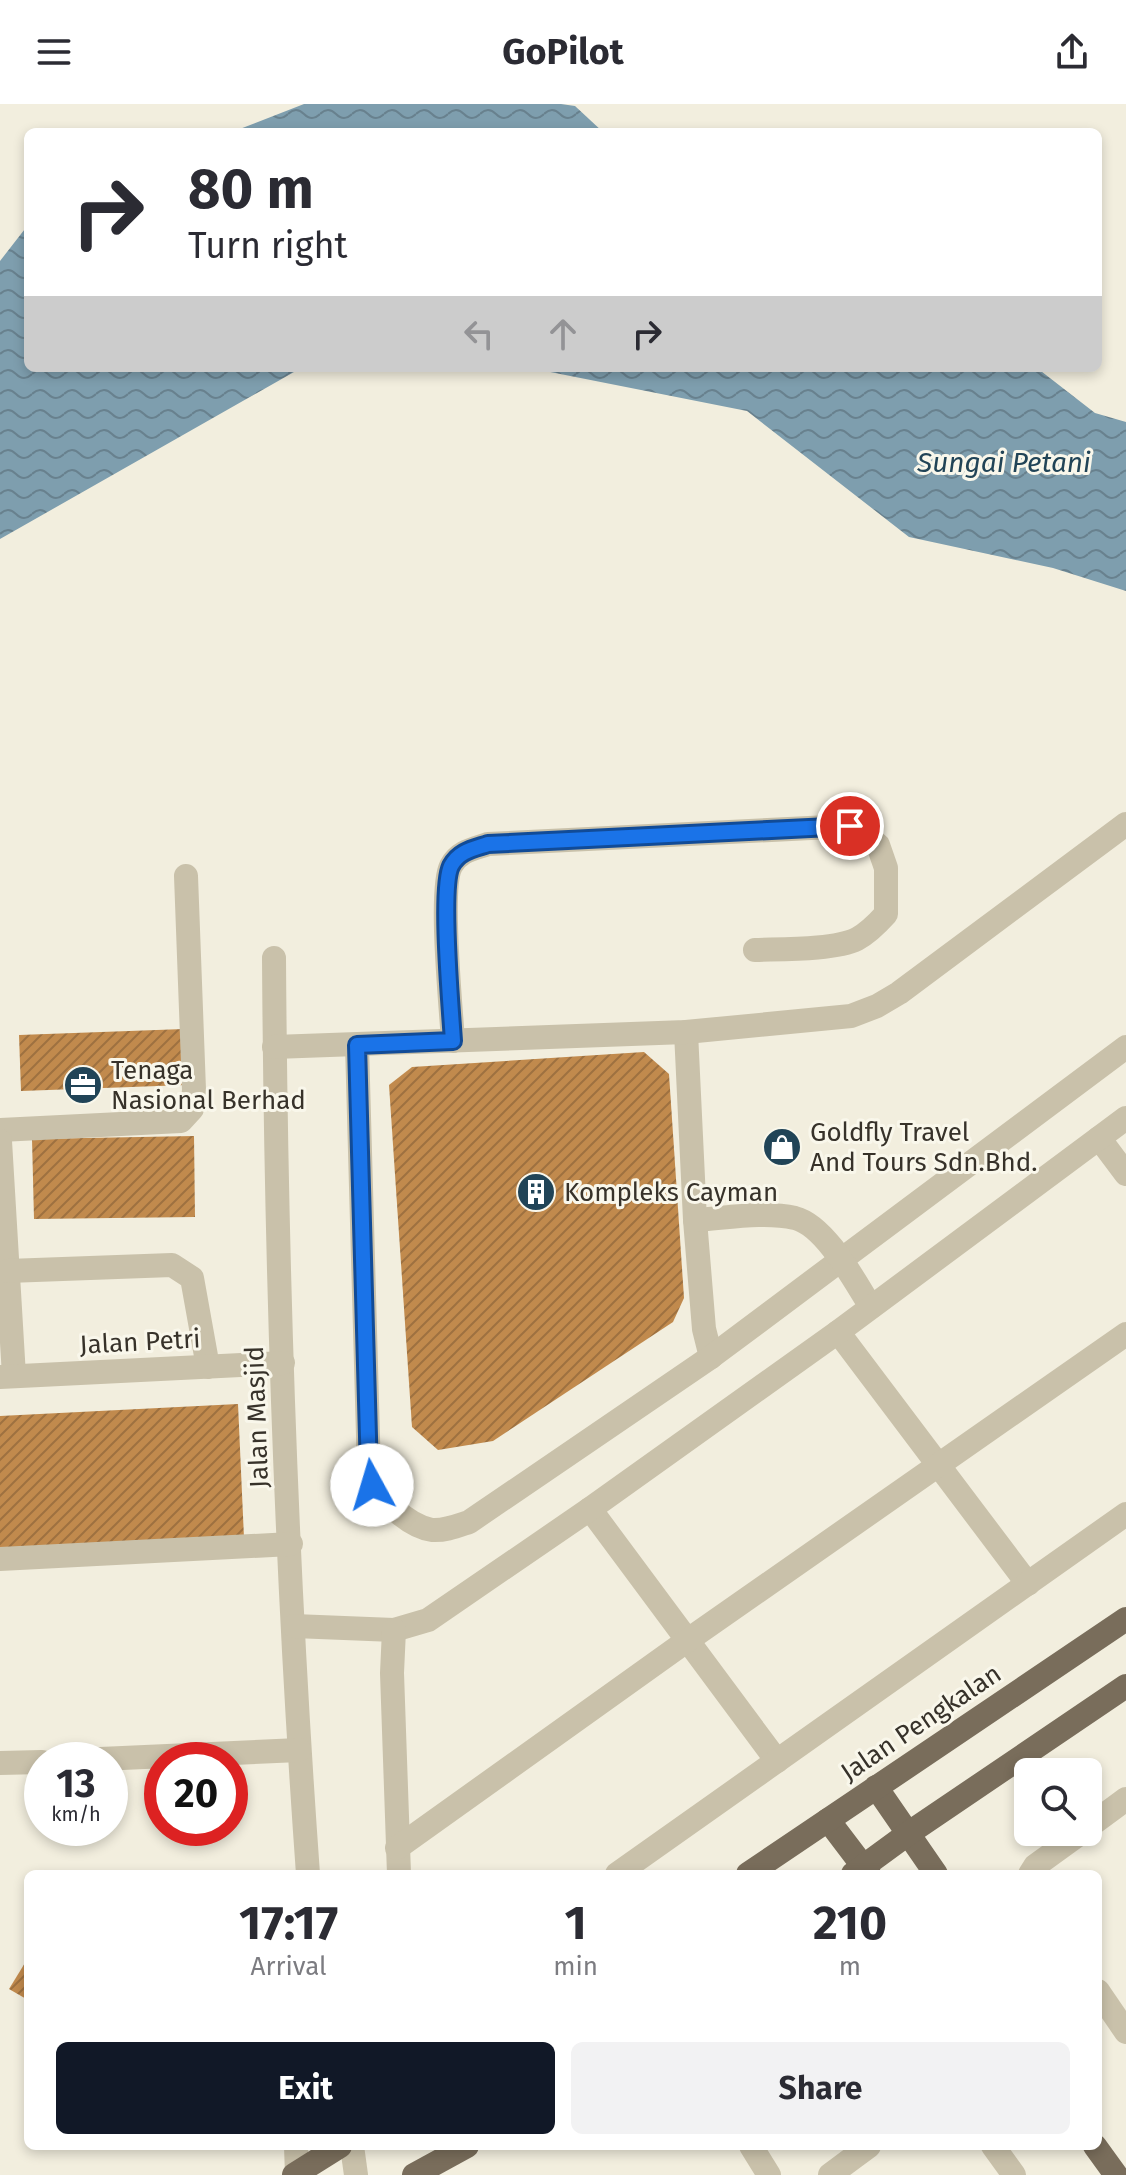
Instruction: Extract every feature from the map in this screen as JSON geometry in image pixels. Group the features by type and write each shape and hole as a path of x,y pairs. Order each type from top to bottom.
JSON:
{"main road":[{"name":"Jalan Pengkalan","path":"754,1870 1126,1619"},
{"path":"864,1870 909,1833 1126,1686"},
{"path":"876,1787 933,1870"},
{"path":"828,1820 861,1870"},
{"path":"296,2175 334,2150"},
{"path":"414,2175 460,2150"},
{"path":"1098,2150 1116,2175"}],"street":[{"path":"274,1047 686,1032 851,1016 899,993 1126,824"},
{"path":"453,1041 446,909 450,867 464,851 488,844 850,826 878,845 886,868 886,914 871,929 854,941 755,950"},
{"path":"0,1130 181,1121 192,1109 194,1090 186,876"},
{"name":"Jalan Masjid","path":"274,958 283,1363 299,1750 308,1870"},
{"path":"686,1032 695,1220 704,1329 711,1357"},
{"path":"357,1045 369,1472 372,1485 381,1497 417,1526 433,1530 469,1522 711,1357 1126,1047"},
{"path":"294,1626 394,1630 428,1620 838,1332 1126,1118"},
{"path":"1099,1138 1126,1174"},
{"path":"0,1141 8,1271 7,1376"},
{"path":"695,1220 765,1216 798,1219 824,1238 871,1307"},
{"path":"8,1271 172,1265 192,1278 208,1367"},
{"path":"838,1332 1028,1584"},
{"path":"397,1848 1126,1334"},
{"name":"Jalan Petri","path":"7,1376 283,1363"},
{"path":"590,1509 777,1761"},
{"path":"623,1870 1126,1514"},
{"path":"0,1559 291,1544"},
{"path":"394,1630 392,1673 399,1870"},
{"path":"128,1758 299,1750"},
{"path":"0,1763 24,1762"},
{"path":"1102,1817 1126,1799"},
{"path":"1032,1870 1063,1846"},
{"path":"1102,1995 1122,2017"},
{"path":"296,2150 296,2175"},
{"path":"353,2150 356,2175"},
{"path":"753,2150 769,2175"},
{"path":"830,2175 864,2150"},
{"path":"996,2150 1014,2175"}],"water":[{"path":"304,104 561,104 575,106 599,128 242,128"},
{"path":"24,230 24,372 294,372 0,539 0,261"},
{"name":"Sungai Petani","path":"550,372 1042,372 1095,413 1126,422 1126,591 1053,568 909,537 747,411"}],"building":[{"path":"184,1029 186,1085 21,1091 19,1035"},
{"name":"Kompleks Cayman","path":"644,1052 669,1074 684,1298 673,1322 493,1441 438,1450 412,1427 389,1085 412,1067"},
{"path":"194,1136 195,1217 34,1219 32,1139"},
{"path":"238,1404 244,1538 0,1550 0,1416"},
{"path":"24,1965 24,1998 9,1989"}],"place":[{"name":"Tenaga Nasional Berhad","path":"83,1085"},
{"name":"Goldfly Travel And Tours Sdn.Bhd.","path":"782,1147"},
{"name":"Kompleks Cayman","path":"536,1192"}],"route":[{"path":"372,1485 369,1472 357,1045 453,1041 446,909 450,867 464,851 488,844 850,826"}]}
